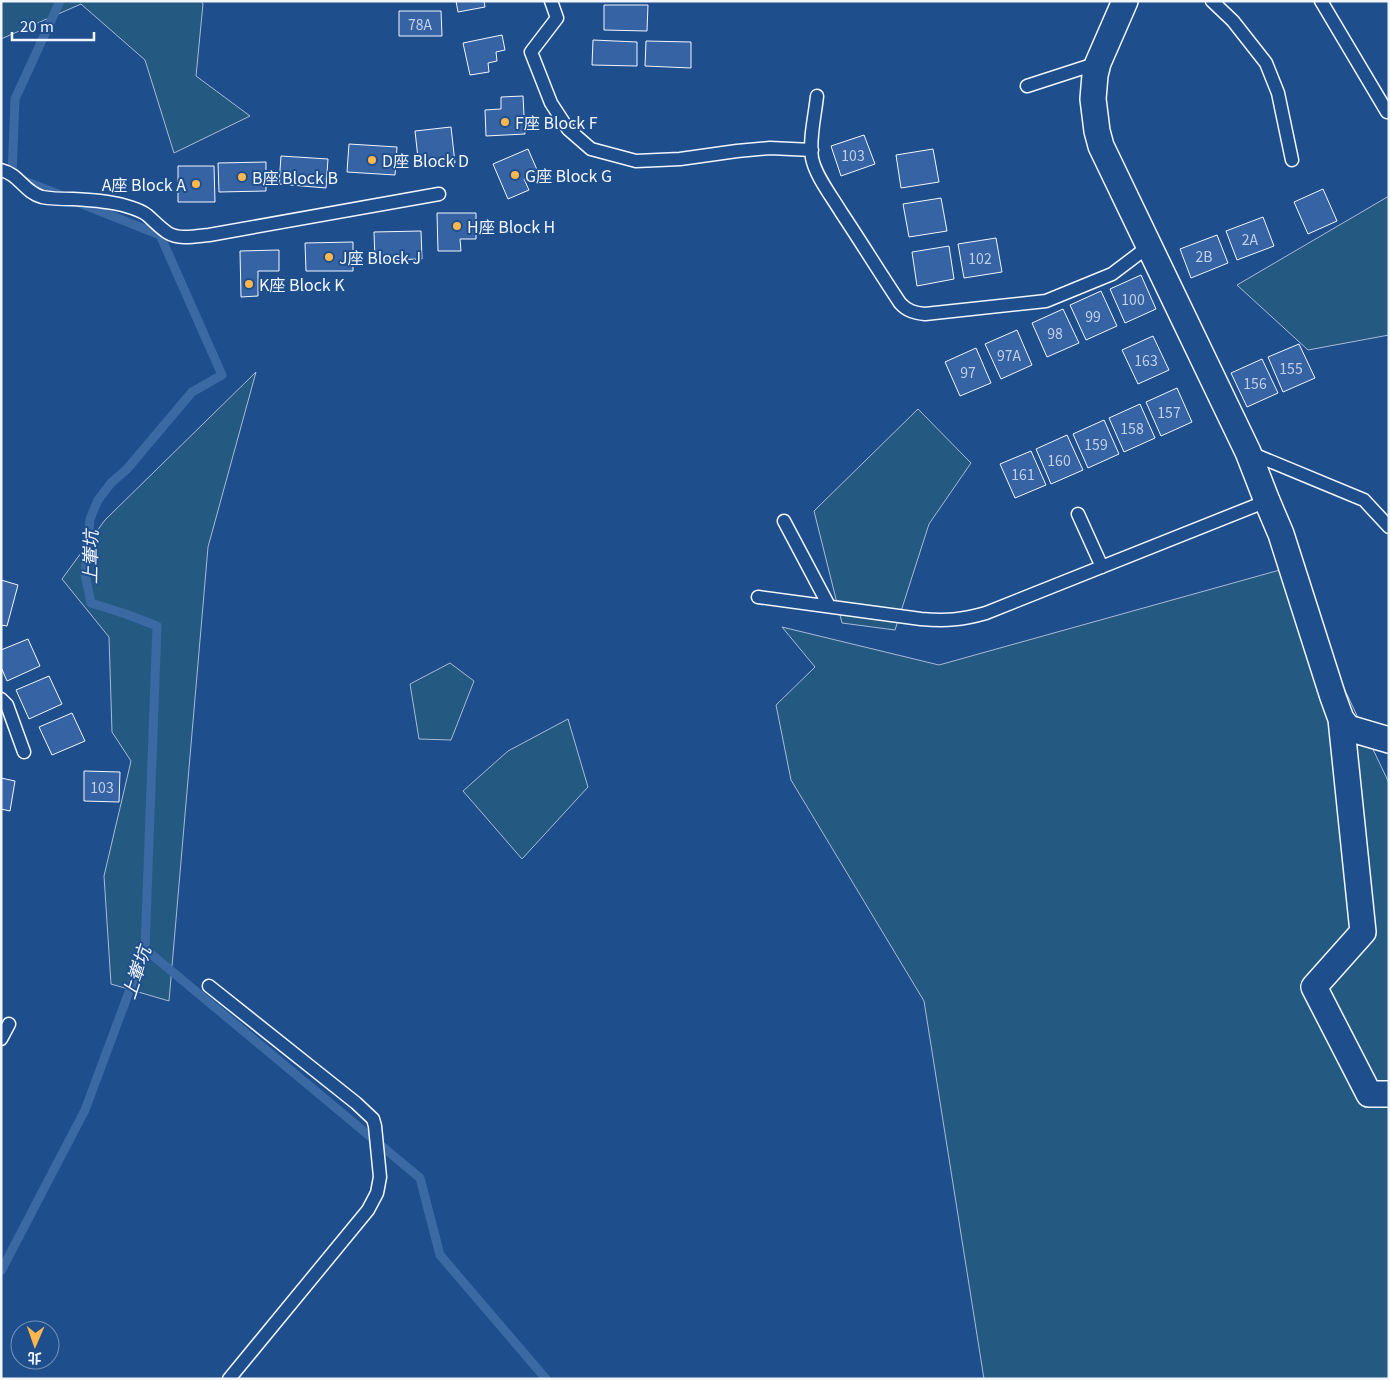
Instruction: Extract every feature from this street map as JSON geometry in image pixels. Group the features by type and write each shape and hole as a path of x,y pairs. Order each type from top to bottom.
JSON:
{"street":[{"path":"1125,1 1098,63 1095,75 1093,100 1097,131 1102,146 1248,452 1281,534 1333,697 1342,719 1348,728 1389,740"},
{"path":"1342,719 1363,932 1314,987 1369,1094 1389,1094"}],"lane":[{"path":"551,1 557,18 531,52 551,103 568,130 591,150 636,161 680,160 770,148 812,150"},
{"path":"1212,1 1234,21 1266,63 1278,93 1292,160"},
{"path":"1321,1 1387,112"},
{"path":"1027,86 1098,63"},
{"path":"817,96 812,160 830,194 904,308 925,314 1046,301 1112,274 1149,246"},
{"path":"1,170 17,178 24,187 42,197 93,200 127,206 146,214 168,233 190,237 439,194"},
{"path":"1248,452 1364,500 1389,527"},
{"path":"758,597 944,621 969,618 986,613 1267,501"},
{"path":"1078,514 1102,567"},
{"path":"784,521 829,606"},
{"path":"1,699 7,704 24,752"},
{"path":"209,986 356,1103 373,1119 380,1177 377,1194 368,1210 229,1379"},
{"path":"1,1040 9,1024"}],"shaded area":[{"path":"1,1 201,1 203,4 196,76 250,116 174,153 145,60 81,4 1,39"},
{"path":"1389,196 1389,335 1308,350 1237,285"},
{"path":"256,372 208,547 169,1001 111,984 104,876 131,761 112,732 109,637 62,579 105,520"},
{"path":"918,409 971,463 929,524 895,630 842,623 814,511"},
{"path":"1287,568 1389,783 1389,1379 984,1379 924,1001 791,780 776,705 815,667 782,627 939,665"},
{"path":"450,663 474,681 451,740 419,739 410,684"},
{"path":"568,719 588,787 522,859 463,791 508,751"}],"building":[{"path":"456,1 484,1 485,7 458,12"},
{"path":"604,5 648,5 647,31 604,30"},
{"path":"399,11 441,11 442,36 399,36"},
{"path":"502,35 505,50 496,52 497,61 488,63 489,72 470,75 463,43"},
{"path":"593,40 637,42 637,66 592,65"},
{"path":"646,41 691,42 691,68 645,66"},
{"name":"F座 Block F","path":"523,96 525,134 486,136 485,110 501,109 501,97"},
{"path":"451,127 455,163 419,167 415,131"},
{"path":"864,135 875,164 841,176 831,146"},
{"name":"D座 Block D","path":"349,144 397,147 395,175 347,172"},
{"name":"G座 Block G","path":"528,149 538,172 524,179 529,190 508,199 493,164"},
{"path":"933,149 939,182 901,188 896,155"},
{"path":"281,156 328,159 326,188 279,184"},
{"name":"B座 Block B","path":"266,162 266,191 219,192 218,163"},
{"name":"A座 Block A","path":"178,166 214,166 215,202 178,202"},
{"path":"1323,189 1337,221 1308,234 1294,202"},
{"path":"941,198 947,231 909,237 903,204"},
{"name":"H座 Block H","path":"437,213 476,213 476,239 460,239 461,251 438,251"},
{"path":"1263,217 1274,246 1237,260 1226,231"},
{"path":"421,231 422,259 375,260 374,232"},
{"path":"1217,235 1228,263 1191,278 1180,249"},
{"path":"996,238 1002,272 964,278 958,244"},
{"name":"J座 Block J","path":"353,242 353,271 306,271 305,243"},
{"path":"949,246 954,279 917,286 912,252"},
{"name":"K座 Block K","path":"279,250 279,271 258,271 258,296 241,297 240,251"},
{"path":"1141,275 1156,309 1125,323 1110,289"},
{"path":"1101,291 1117,326 1086,340 1070,305"},
{"path":"1063,309 1079,343 1047,357 1032,323"},
{"path":"1017,330 1032,365 1001,379 985,344"},
{"path":"1153,336 1169,370 1138,384 1122,350"},
{"path":"1299,344 1315,378 1283,392 1268,357"},
{"path":"976,348 991,383 960,396 945,362"},
{"path":"1262,359 1278,393 1247,407 1231,373"},
{"path":"1177,388 1192,422 1161,436 1146,402"},
{"path":"1140,404 1155,438 1124,452 1109,418"},
{"path":"1104,420 1119,454 1088,468 1073,434"},
{"path":"1067,435 1083,470 1051,484 1036,449"},
{"path":"1031,451 1046,485 1015,498 1000,464"},
{"path":"1,580 18,585 7,626 1,625"},
{"path":"28,639 40,666 7,681 1,667 1,650"},
{"path":"49,676 62,704 29,719 16,690"},
{"path":"72,713 85,741 52,755 39,727"},
{"path":"84,771 120,772 119,802 84,801"},
{"path":"1,778 15,781 10,811 1,809"}],"waterway":[{"name":"上輋坑","path":"60,1 15,99 12,174 17,178 63,196"},
{"name":"上輋坑","path":"1,1271 85,1110 145,949 157,626 91,603 85,574 90,519 98,500 111,483 127,469 192,392 222,375 160,235 77,202"},
{"path":"145,949 420,1178 440,1255 546,1379"}],"place":[{"name":"F座 Block F","path":"505,122"},
{"name":"D座 Block D","path":"372,160"},
{"name":"G座 Block G","path":"515,175"},
{"name":"B座 Block B","path":"242,177"},
{"name":"A座 Block A","path":"196,184"},
{"name":"H座 Block H","path":"457,226"},
{"name":"J座 Block J","path":"329,257"},
{"name":"K座 Block K","path":"249,284"}]}
